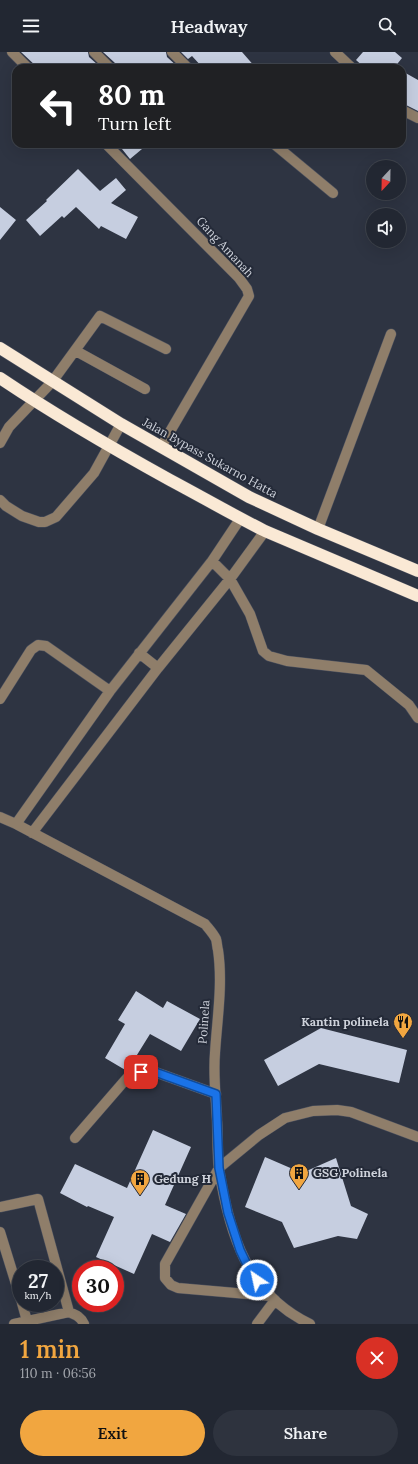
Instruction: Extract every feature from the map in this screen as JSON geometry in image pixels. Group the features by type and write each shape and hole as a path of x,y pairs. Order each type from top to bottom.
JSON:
{"highway":[{"name":"Jalan Bypass Sukarno Hatta","path":"0,348 121,424 249,497 418,571"},
{"path":"0,378 109,446 240,519 418,596"}],"street":[{"path":"12,52 24,64"},
{"path":"94,52 106,64"},
{"path":"172,52 184,64"},
{"path":"335,52 348,64"},
{"path":"406,112 418,118"},
{"name":"Gang Amanah","path":"110,148 239,278 247,289 249,296 160,447"},
{"path":"279,148 333,193"},
{"path":"0,443 10,427 52,382 100,316 166,349"},
{"path":"318,528 391,334"},
{"path":"76,351 145,389"},
{"path":"0,500 6,506 22,516 39,522 45,522 56,517 94,473 121,424"},
{"path":"16,824 110,691 212,560 240,519"},
{"path":"32,833 158,668 230,579 265,530"},
{"path":"212,560 230,579 250,614 263,651 269,656 287,661 366,670 409,705 418,718"},
{"path":"0,699 31,650 38,645 46,646 110,691"},
{"path":"139,653 158,668"},
{"name":"Polinela","path":"0,817 205,924 211,931 216,940 220,967 214,1056 219,1168 228,1213 240,1250 250,1271 273,1298 310,1324"},
{"path":"75,1138 127,1078 141,1072 155,1072 216,1094"},
{"path":"257,1324 273,1298 178,1288 167,1282 165,1278 165,1264 219,1168 259,1135 285,1118 313,1111 337,1110 351,1112 418,1137"},
{"path":"0,1207 38,1199 69,1312"},
{"path":"0,1232 12,1272"},
{"path":"24,1312 27,1321"},
{"path":"14,1324 69,1312 76,1315 84,1324"}],"building":[{"path":"21,52 88,52 89,57 97,64 34,64"},
{"path":"103,52 166,52 167,57 175,64 115,64"},
{"path":"181,52 242,52 252,64 199,64 192,56 188,59"},
{"path":"363,52 395,52 402,58 397,64 360,64 356,60"},
{"path":"406,73 418,80 418,111 406,105"},
{"path":"121,148 143,148 130,159"},
{"path":"78,169 100,191 116,178 126,190 111,203 138,217 126,239 101,226 99,229 76,207 64,218 62,216 40,236 26,220"},
{"path":"0,207 16,220 0,240"},
{"path":"136,991 163,1008 167,1001 200,1019 181,1051 150,1034 127,1071 105,1058 125,1024 118,1020"},
{"path":"321,1028 407,1050 399,1083 319,1064 278,1086 264,1060"},
{"name":"Gedung H","path":"153,1130 191,1147 165,1205 186,1214 170,1242 152,1234 134,1274 124,1270 124,1260 103,1260 96,1257 114,1217 88,1206 87,1207 60,1193 75,1164 127,1188"},
{"name":"GSG Polinela","path":"265,1157 302,1173 336,1158 351,1206 368,1214 357,1239 338,1236 294,1248 282,1222 245,1207"}],"place":[{"name":"Kantin polinela","path":"403,1039"},
{"name":"GSG Polinela","path":"299,1190"},
{"name":"Gedung H","path":"140,1196"}],"route":[{"path":"141,1072 155,1072 216,1094 219,1168 228,1213 240,1250 250,1271 257,1280"}]}
